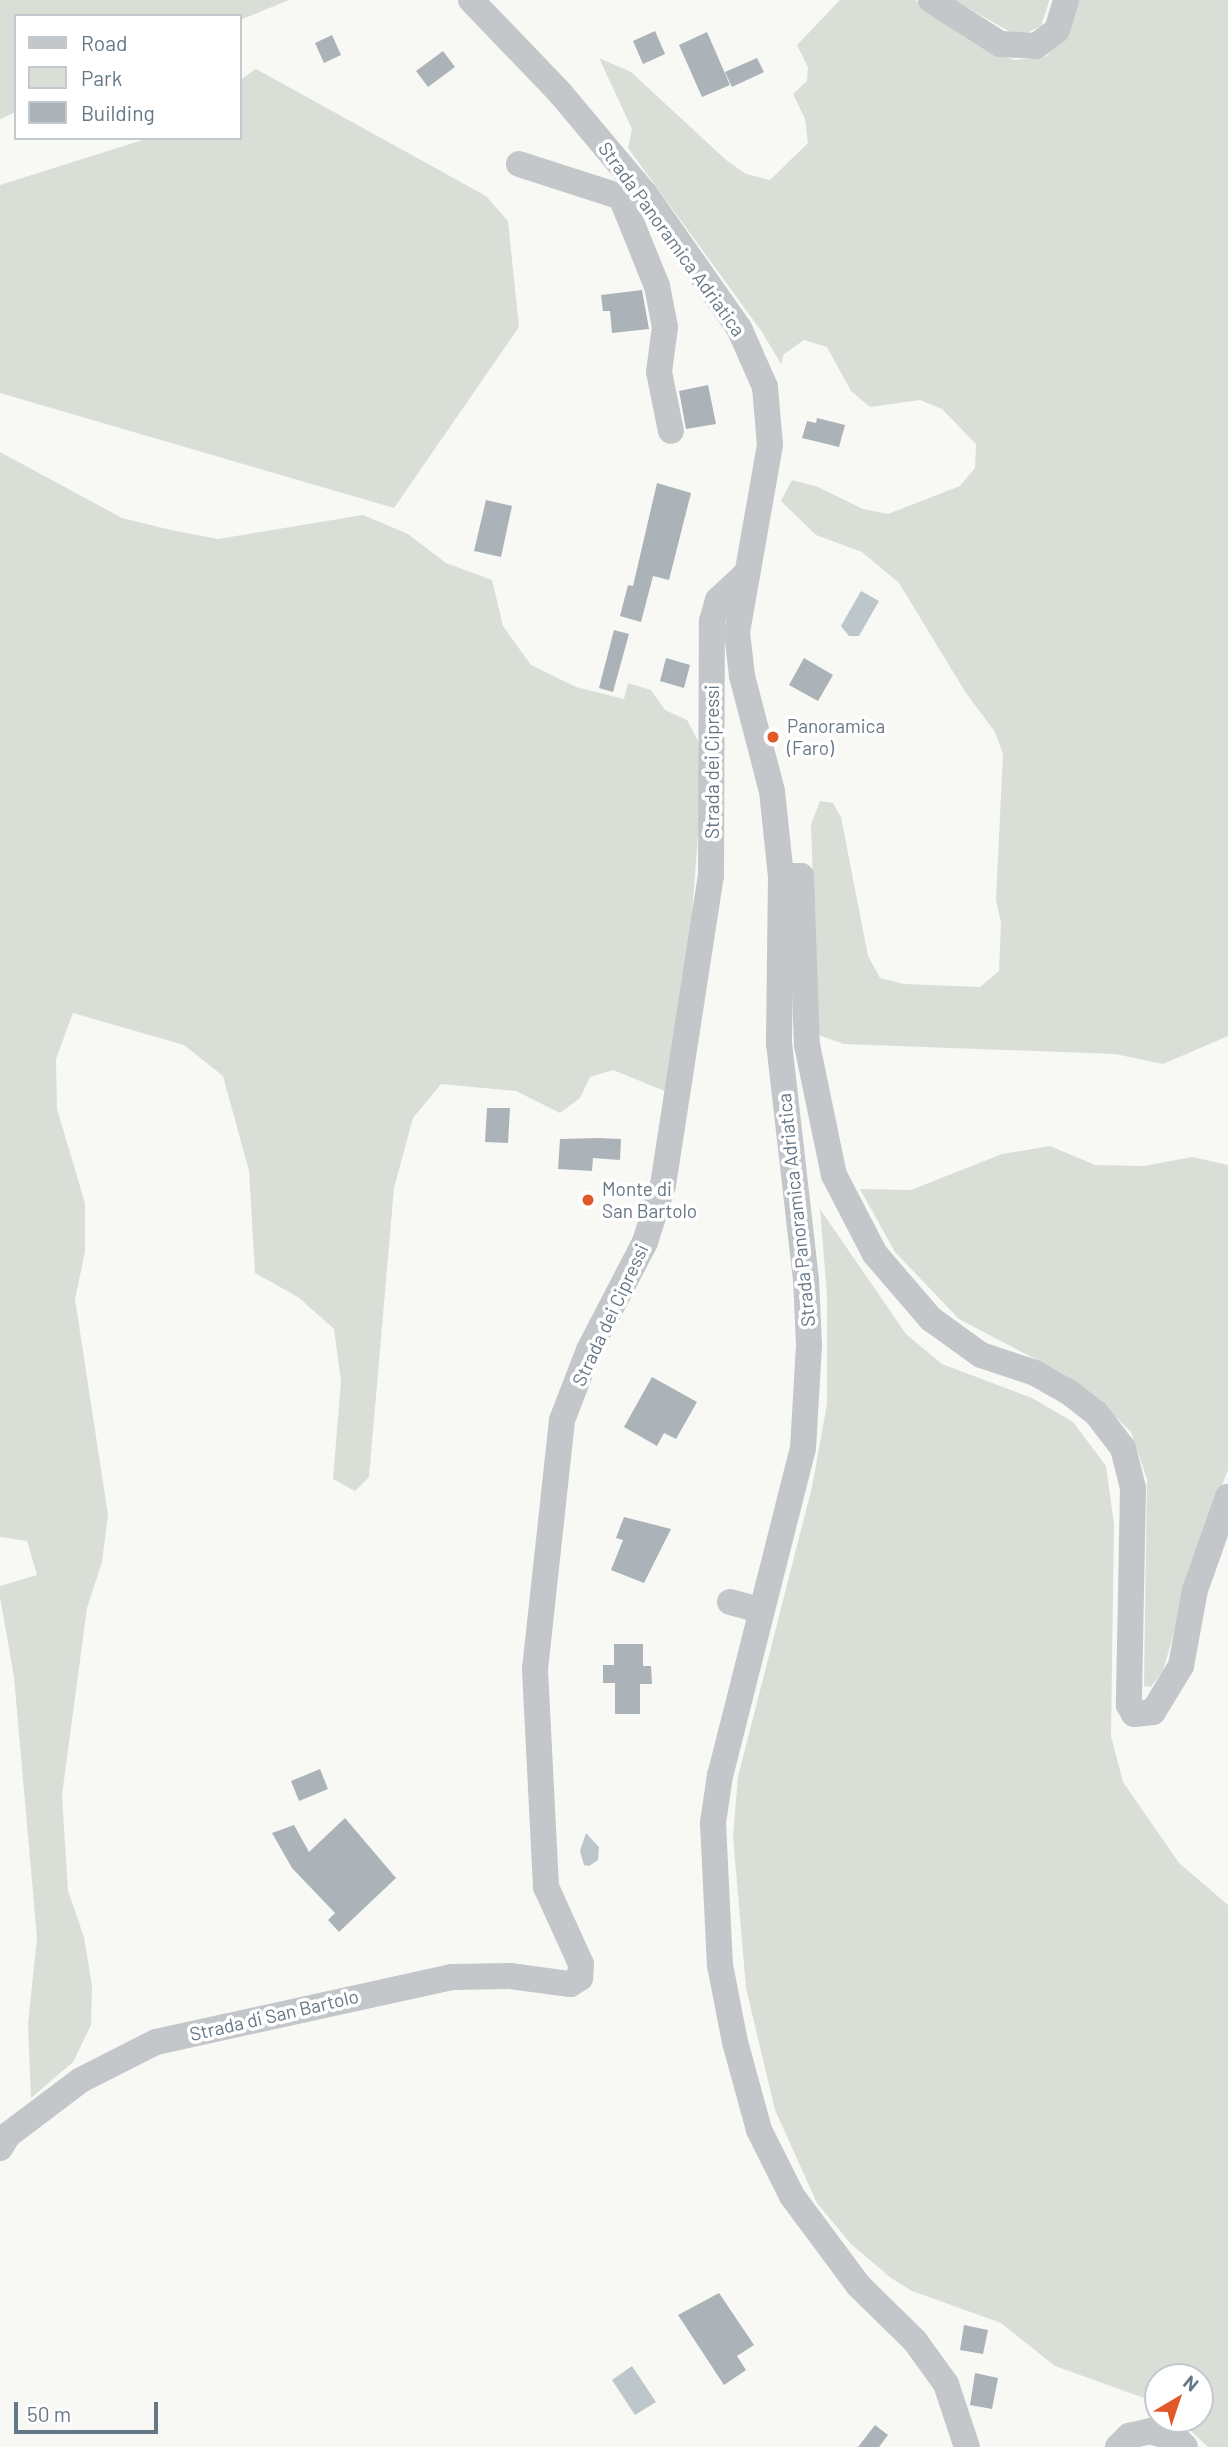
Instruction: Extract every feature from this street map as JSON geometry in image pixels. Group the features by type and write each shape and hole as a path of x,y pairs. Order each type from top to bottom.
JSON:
{"street":[{"name":"Strada Panoramica Adriatica","path":"471,0 593,130 633,196 738,328 765,387 770,445 737,632 742,676 772,792 781,876 779,1043 806,1279 809,1345 803,1448 723,1762 713,1823 720,1965 735,2042 759,2130 792,2196 858,2285 915,2341 946,2384 967,2447"},
{"path":"931,0 1000,44 1036,46 1057,30 1066,0"},
{"path":"519,164 633,196 657,286 664,327 659,372 671,431"},
{"name":"Strada dei Cipressi","path":"580,1978 581,1964 546,1887 535,1669 562,1420 589,1350 645,1242 663,1185 711,876 712,621 718,600 745,575"},
{"path":"781,876 801,876 807,1045 834,1175 875,1254 931,1319 981,1355 1035,1373 1070,1393 1096,1413 1123,1448 1133,1488 1129,1705 1134,1714 1153,1712 1181,1666 1195,1590 1228,1497"},
{"path":"730,1602 760,1610"},
{"name":"Strada di San Bartolo","path":"0,2148 8,2135 81,2080 156,2042 452,1977 510,1976 570,1984 580,1978"},
{"path":"1118,2447 1129,2436 1150,2431 1177,2439 1185,2447"}],"green space":[{"path":"0,0 289,0 242,19 242,14 14,14 14,113 0,119"},
{"path":"840,0 915,0 987,49 1014,60 1045,57 1063,40 1073,0 1228,0 1228,1036 1163,1064 1115,1054 844,1044 818,1035 811,824 820,801 833,803 841,817 868,956 880,978 904,984 980,987 999,971 1001,923 996,900 1003,754 995,732 966,693 899,583 862,552 816,535 781,501 792,480 818,487 863,509 888,514 960,486 975,468 976,444 942,409 920,400 870,407 851,391 827,347 804,340 784,354 781,364 762,332 628,148 632,129 599,58 631,72 726,160 746,174 770,180 808,143 805,119 793,94 807,81 808,67 797,45"},
{"path":"954,0 1049,2 1041,26 1019,37"},
{"path":"256,69 486,196 508,221 519,327 394,508 0,393 0,185 143,140 242,140 242,79"},
{"path":"0,452 122,518 171,530 218,539 363,515 408,534 446,563 492,580 503,626 531,665 576,687 624,699 628,683 651,690 665,710 687,720 698,741 702,780 692,916 667,1092 613,1070 590,1077 580,1098 560,1113 516,1091 441,1084 413,1118 394,1188 369,1477 355,1491 333,1479 341,1381 334,1329 298,1297 255,1273 249,1171 223,1076 184,1045 73,1013 56,1059 57,1109 85,1203 85,1252 75,1299 108,1515 102,1562 87,1608 62,1795 68,1891 84,1937 92,1986 91,2025 73,2062 31,2098 28,2024 37,1938 14,1677 0,1597 0,1586 37,1575 27,1541 0,1537"},
{"path":"1050,1146 1095,1165 1144,1166 1192,1157 1228,1165 1228,1470 1199,1543 1163,1671 1151,1687 1144,1686 1147,1479 1131,1432 1094,1396 1062,1373 959,1319 895,1252 860,1189 911,1190 1002,1154"},
{"path":"820,1209 906,1334 942,1364 1032,1398 1073,1422 1106,1466 1114,1524 1111,1736 1123,1782 1179,1863 1228,1905 1228,2447 1208,2447 1193,2433 1214,2433 1214,2363 1144,2363 1144,2398 1055,2366 1001,2323 912,2291 891,2278 851,2244 817,2203 775,2110 746,1988 733,1836 738,1777 812,1487 827,1404 827,1295"}],"shaded area":[{"path":"861,591 879,601 859,636 849,636 841,626"},
{"path":"586,1833 599,1847 598,1860 589,1866 584,1865 580,1851"},
{"path":"632,2366 656,2402 635,2415 612,2380"}],"building":[{"path":"655,31 665,54 643,64 633,41"},
{"path":"707,32 730,85 702,97 679,45"},
{"path":"332,35 341,55 324,63 315,43"},
{"path":"443,51 455,67 428,87 416,71"},
{"path":"757,58 764,72 732,87 725,72"},
{"path":"642,290 649,329 612,333 610,311 603,311 601,295"},
{"path":"708,385 716,424 686,429 679,391"},
{"path":"817,418 845,425 839,447 802,438 807,421 816,423"},
{"path":"657,483 691,493 669,580 653,576 641,622 620,616 628,585 633,586"},
{"path":"486,500 512,506 501,557 474,551"},
{"path":"614,630 629,634 613,692 599,688"},
{"path":"666,658 690,665 684,688 660,681"},
{"path":"804,658 833,675 818,701 789,685"},
{"path":"487,1108 510,1108 508,1143 485,1142"},
{"path":"560,1139 621,1139 620,1160 593,1158 592,1171 558,1169"},
{"path":"652,1377 697,1402 676,1439 664,1433 657,1446 624,1427"},
{"path":"624,1517 671,1529 644,1583 611,1570 623,1540 616,1538"},
{"path":"614,1644 643,1644 643,1666 651,1666 652,1684 640,1684 640,1714 615,1714 615,1683 603,1683 603,1665 614,1665"},
{"path":"320,1769 328,1789 299,1801 291,1781"},
{"path":"345,1818 396,1878 339,1932 328,1920 335,1913 292,1868 272,1833 294,1825 309,1852"},
{"path":"719,2293 754,2345 737,2356 746,2370 724,2385 678,2315"},
{"path":"964,2325 988,2330 983,2354 960,2350"},
{"path":"975,2373 998,2378 992,2409 970,2405"},
{"path":"875,2425 888,2435 879,2447 858,2447"}],"place":[{"name":"Panoramica (Faro)","path":"773,737"},
{"name":"Monte di San Bartolo","path":"588,1200"}]}
